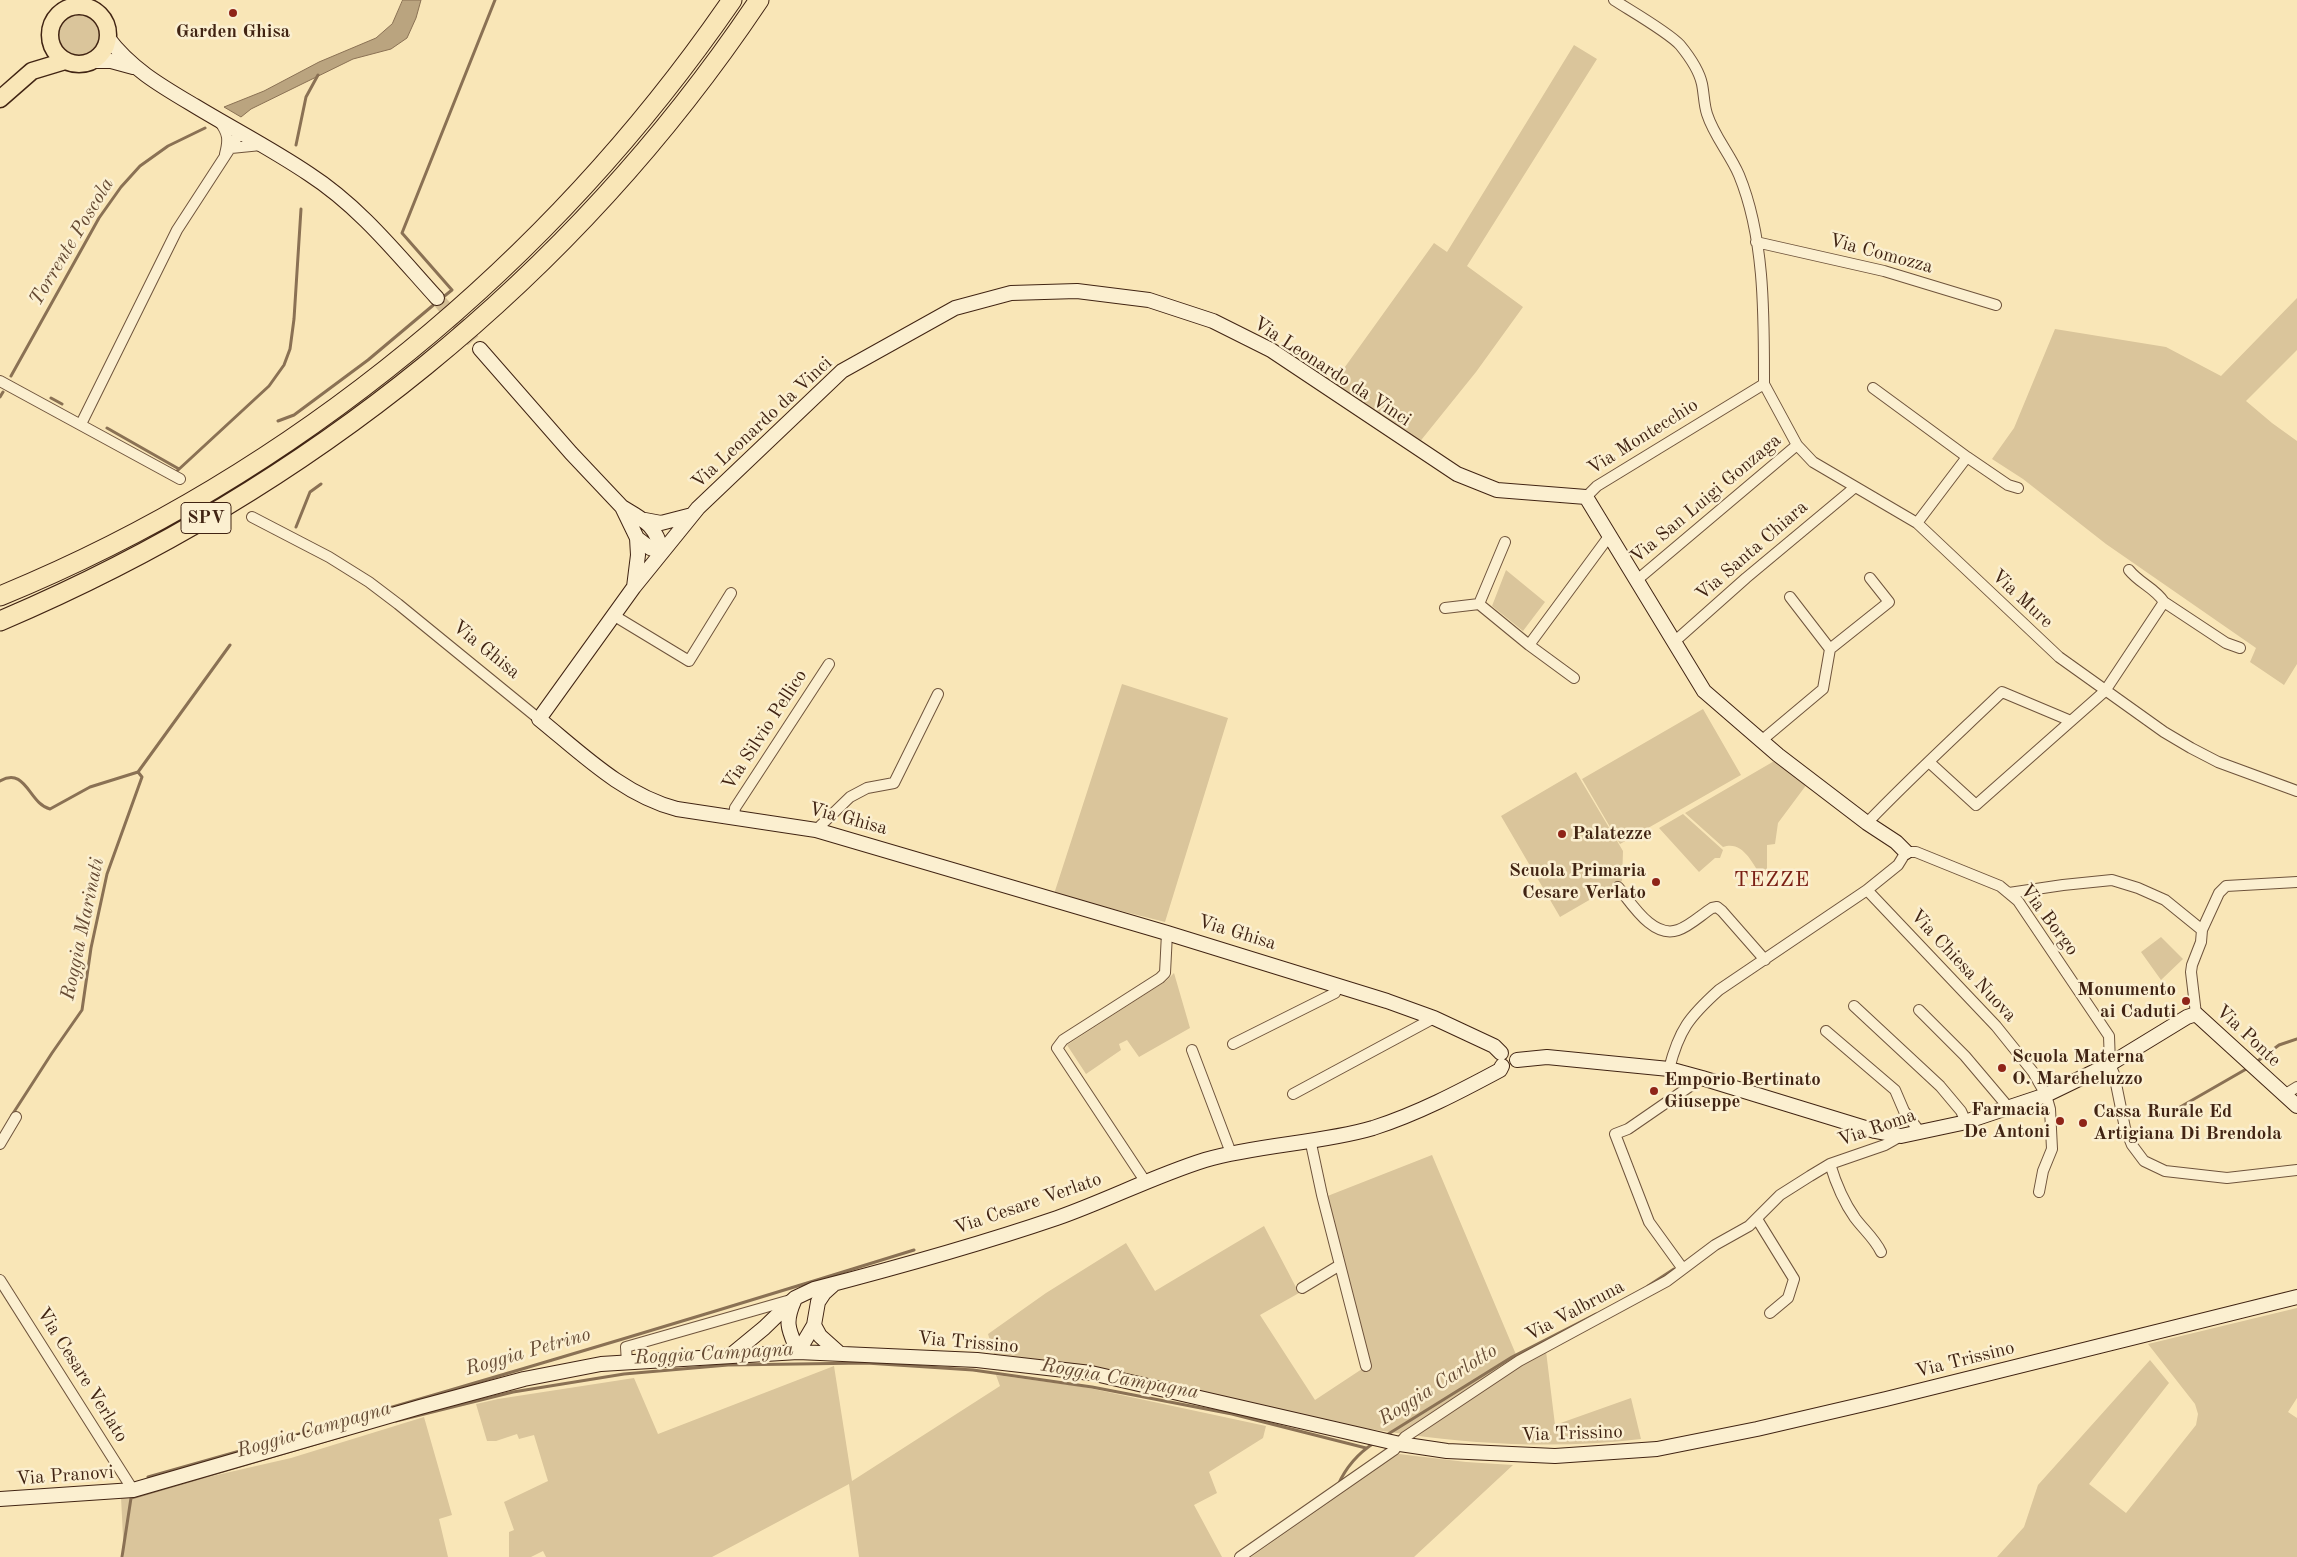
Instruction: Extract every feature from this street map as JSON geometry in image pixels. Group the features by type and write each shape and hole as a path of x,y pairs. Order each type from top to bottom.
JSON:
{"highway":[{"name":"SPV","path":"0,596 106,548 174,511 273,450 381,373 476,294 574,197 655,103 732,0"},
{"name":"SPV","path":"0,621 128,562 232,503 309,454 396,390 496,305 595,206 684,102 759,0"}],"main road":[{"path":"0,98 32,71 50,35 53,21 59,14 81,3 85,6 100,7 108,38 101,55 94,60 80,65 65,61 54,50 50,35"},
{"path":"32,71 65,61"}],"street":[{"path":"1614,0 1678,43 1691,60 1702,82 1707,114 1720,143 1738,173 1750,209 1756,242 1764,320 1764,384"},
{"path":"108,38 135,68"},
{"path":"94,60 111,61 135,68 334,190 368,220 437,298"},
{"path":"219,120 226,130 228,151"},
{"path":"81,424 177,230 240,133"},
{"path":"228,151 261,146"},
{"name":"Via Comozza","path":"1756,242 1884,270 1996,305"},
{"name":"Via Leonardo da Vinci","path":"539,719 634,587 693,515 774,434 842,371 954,308 1010,293 1077,291 1149,300 1213,321 1271,350 1457,474 1497,490 1586,497"},
{"path":"480,349 571,453 622,507 645,520 661,524 681,520 693,515"},
{"path":"0,381 180,479"},
{"name":"Via Mure","path":"1764,384 1797,445 1813,462 1854,488 1917,523 2059,657 2164,732 2218,762 2297,791"},
{"name":"Via Montecchio","path":"1764,384 1597,486 1586,497 1704,691 1762,741 1867,823 1896,842 1906,852"},
{"path":"1873,388 2008,485 2018,488"},
{"name":"Via San Luigi Gonzaga","path":"1637,580 1797,445"},
{"path":"1917,523 1967,456"},
{"name":"Via Santa Chiara","path":"1674,642 1767,560 1854,488"},
{"path":"622,507 637,538 638,554 634,587"},
{"name":"Via Ghisa","path":"252,517 329,557 398,604 598,767 644,797 677,809 816,830 1167,933 1434,1018 1494,1046 1502,1059"},
{"path":"645,520 657,534 662,552"},
{"path":"1529,645 1610,535"},
{"path":"637,538 650,548 662,552"},
{"path":"1479,604 1505,542"},
{"path":"2129,570 2135,578 2159,594 2164,602 2226,643 2240,648"},
{"path":"1762,741 1823,689 1830,648 1889,602 1870,578"},
{"path":"613,615 689,661 731,593"},
{"path":"1790,597 1830,648"},
{"path":"1929,762 1976,805 2106,691 2164,602"},
{"path":"1445,608 1479,604 1529,645 1574,678"},
{"name":"Via Silvio Pellico","path":"734,817 735,808 830,664"},
{"path":"1867,823 2002,692 2071,721"},
{"path":"816,830 850,797 867,788 894,783 938,694"},
{"path":"1669,1069 1675,1045 1684,1026 1719,990 1867,890 1898,865 1906,852"},
{"name":"Via Borgo","path":"1906,852 1916,852 2000,886 2018,901 2109,1036 2110,1064 2128,1136 2144,1161 2153,1166 2178,1173 2227,1178 2297,1170"},
{"path":"2009,893 2112,880 2138,888 2164,900 2202,930"},
{"path":"2196,1014 2191,972 2201,942 2202,930 2219,893 2226,886 2297,882"},
{"path":"1618,887 1655,928 1664,932 1679,930 1712,908 1717,907 1765,960"},
{"name":"Via Chiesa Nuova","path":"1867,890 1996,1026 2033,1072 2046,1095 2050,1109 2052,1149 2043,1171 2038,1192"},
{"path":"1145,1181 1057,1048 1063,1040 1165,973 1167,933"},
{"path":"1233,1044 1335,993 1338,986"},
{"path":"1854,1006 1940,1086 1953,1100 1966,1122"},
{"path":"1919,1010 1966,1056 2009,1108"},
{"name":"Via Roma","path":"1810,1176 1830,1164 1885,1145 1900,1136 1966,1122 2046,1095 2110,1064 2187,1017 2196,1014"},
{"name":"Via Ponte","path":"2196,1014 2297,1106"},
{"path":"1292,1094 1434,1018"},
{"path":"1826,1031 1895,1090 1904,1111 1920,1132"},
{"path":"1192,1050 1231,1154"},
{"path":"1502,1059 1506,1050 1512,1050 1516,1054 1517,1060 1547,1057 1669,1069 1875,1131 1900,1136"},
{"name":"Via Cesare Verlato","path":"628,1362 626,1347 795,1298 814,1289 1033,1226 1092,1204 1145,1181 1231,1154 1372,1128 1463,1090 1500,1070 1502,1059"},
{"path":"1683,1269 1649,1222 1616,1134 1628,1129 1702,1078"},
{"path":"2284,1095 2297,1087"},
{"path":"0,1144 16,1117"},
{"path":"1310,1139 1366,1366"},
{"path":"1830,1164 1839,1191 1847,1206 1877,1244 1881,1252"},
{"name":"Via Valbruna","path":"1240,1557 1400,1444 1405,1437 1519,1360 1667,1281 1715,1245 1749,1226 1780,1195 1810,1176"},
{"path":"1757,1219 1794,1279 1788,1298 1770,1313"},
{"path":"1302,1288 1340,1265"},
{"name":"Via Cesare Verlato","path":"0,1280 133,1490"},
{"name":"Via Cesare Verlato","path":"798,1352 814,1325 818,1302 824,1292 836,1283"},
{"name":"Via Trissino","path":"839,1353 977,1360 1091,1374 1400,1444 1447,1451 1555,1456 1657,1449 1757,1429 2297,1297"},
{"path":"795,1298 788,1316 789,1327 798,1352"},
{"name":"Via Cesare Verlato","path":"730,1356 764,1328 795,1298"},
{"path":"814,1325 820,1336 839,1353"},
{"path":"628,1362 798,1352 839,1353"},
{"name":"Via Pranovi","path":"0,1498 133,1490 524,1379 601,1364 628,1362"}],"shaded area":[{"path":"403,0 421,0 416,18 407,38 391,49 353,59 251,109 241,117 224,107 264,91 319,62 376,38 392,24"},
{"path":"83,14 91,17 97,23 100,35 97,47 91,53 75,56 67,53 61,47 58,31 61,23 67,17"},
{"path":"1574,45 1597,59 1467,266 1523,307 1476,372 1418,444 1332,385 1434,243 1447,252"},
{"path":"2297,298 2297,350 2246,401 2297,441 2297,664 2284,685 2250,662 2256,648 2106,544 2023,479 1992,459 2014,428 2055,329 2166,347 2221,376"},
{"path":"1506,570 1545,602 1523,631 1492,606"},
{"path":"1122,684 1228,718 1165,922 1054,894"},
{"path":"1703,709 1741,775 1620,844 1582,779"},
{"path":"1776,760 1807,784 1778,823 1775,844 1767,845 1767,876 1761,876 1741,849 1730,846 1723,847 1685,813"},
{"name":"Palatezze","path":"1576,772 1623,851 1622,881 1560,917 1501,816"},
{"path":"1683,814 1723,850 1720,858 1715,858 1699,872 1659,828"},
{"path":"2161,937 2183,959 2161,980 2141,952"},
{"path":"1174,973 1190,1028 1139,1057 1127,1040 1119,1044 1121,1050 1086,1074 1067,1045 1166,981"},
{"path":"1432,1155 1520,1364 1546,1351 1555,1425 1631,1398 1641,1439 1559,1444 1477,1442 1396,1433 1315,1419 994,1354 988,1334 1046,1293 1126,1243 1155,1291 1264,1226 1299,1293 1260,1315 1315,1400 1365,1367 1325,1197"},
{"path":"2297,1308 2297,1398 2288,1412 2297,1418 2297,1557 1997,1557 2024,1527 2038,1485 2150,1360 2169,1383 2089,1484 2126,1513 2196,1425 2198,1414 2195,1404 2148,1344"},
{"path":"834,1366 852,1481 1000,1386 996,1375 1084,1387 1266,1426 1263,1438 1209,1472 1217,1493 1194,1505 1222,1557 859,1557 849,1484 712,1557 546,1557 543,1551 531,1557 509,1557 509,1532 514,1530 504,1502 548,1481 534,1435 519,1439 517,1434 496,1441 487,1441 476,1404 634,1378 658,1434"},
{"path":"424,1417 452,1515 439,1519 448,1557 124,1557 121,1497 291,1458"},
{"path":"1399,1454 1466,1462 1513,1465 1414,1557 1251,1557"}],"waterway":[{"path":"442,298 452,290 402,233 495,0"},
{"name":"Torrente Poscola","path":"296,145 306,97 318,75"},
{"name":"Torrente Poscola","path":"11,376 99,218 121,187 140,166 168,146 205,128"},
{"name":"Torrente Poscola","path":"177,471 269,386 284,365 290,349 294,319 301,209"},
{"path":"278,421 294,415 368,360 437,302"},
{"name":"Torrente Poscola","path":"0,397 3,392"},
{"path":"51,398 62,404"},
{"path":"107,428 179,469"},
{"path":"296,527 310,492 321,484"},
{"name":"Roggia Marinati","path":"0,781 16,778 22,782 43,806 50,809 90,787 138,772 230,645"},
{"name":"Roggia Marinati","path":"12,1115 82,1010 91,948 107,874 142,777 138,772"},
{"path":"2255,1063 2279,1045 2297,1039"},
{"path":"2168,1114 2248,1068"},
{"name":"Roggia Petrino","path":"148,1477 532,1366 914,1250"},
{"name":"Roggia Carlotto","path":"1648,1286 1674,1269"},
{"name":"Roggia Carlotto","path":"1385,1436 1512,1357 1596,1314"},
{"name":"Roggia Campagna","path":"396,1421 513,1392 624,1374 728,1365 866,1363 973,1370 1092,1387 1232,1414 1366,1448"},
{"name":"Roggia Campagna","path":"122,1557 131,1498 346,1435"},
{"name":"Roggia Carlotto","path":"1338,1485 1353,1461 1374,1443"}],"tunnel":[{"path":"437,298 480,349"}],"place":[{"name":"Garden Ghisa","path":"233,13"},
{"name":"Palatezze","path":"1562,834"},
{"name":"Scuola Primaria Cesare Verlato","path":"1656,882"},
{"name":"Monumento ai Caduti","path":"2186,1001"},
{"name":"Scuola Materna O. Marcheluzzo","path":"2002,1068"},
{"name":"Emporio Bertinato Giuseppe","path":"1654,1091"},
{"name":"Farmacia De Antoni","path":"2060,1121"},
{"name":"Cassa Rurale Ed Artigiana Di Brendola","path":"2083,1123"}],"district":[{"name":"TEZZE","path":"1772,880"}]}
